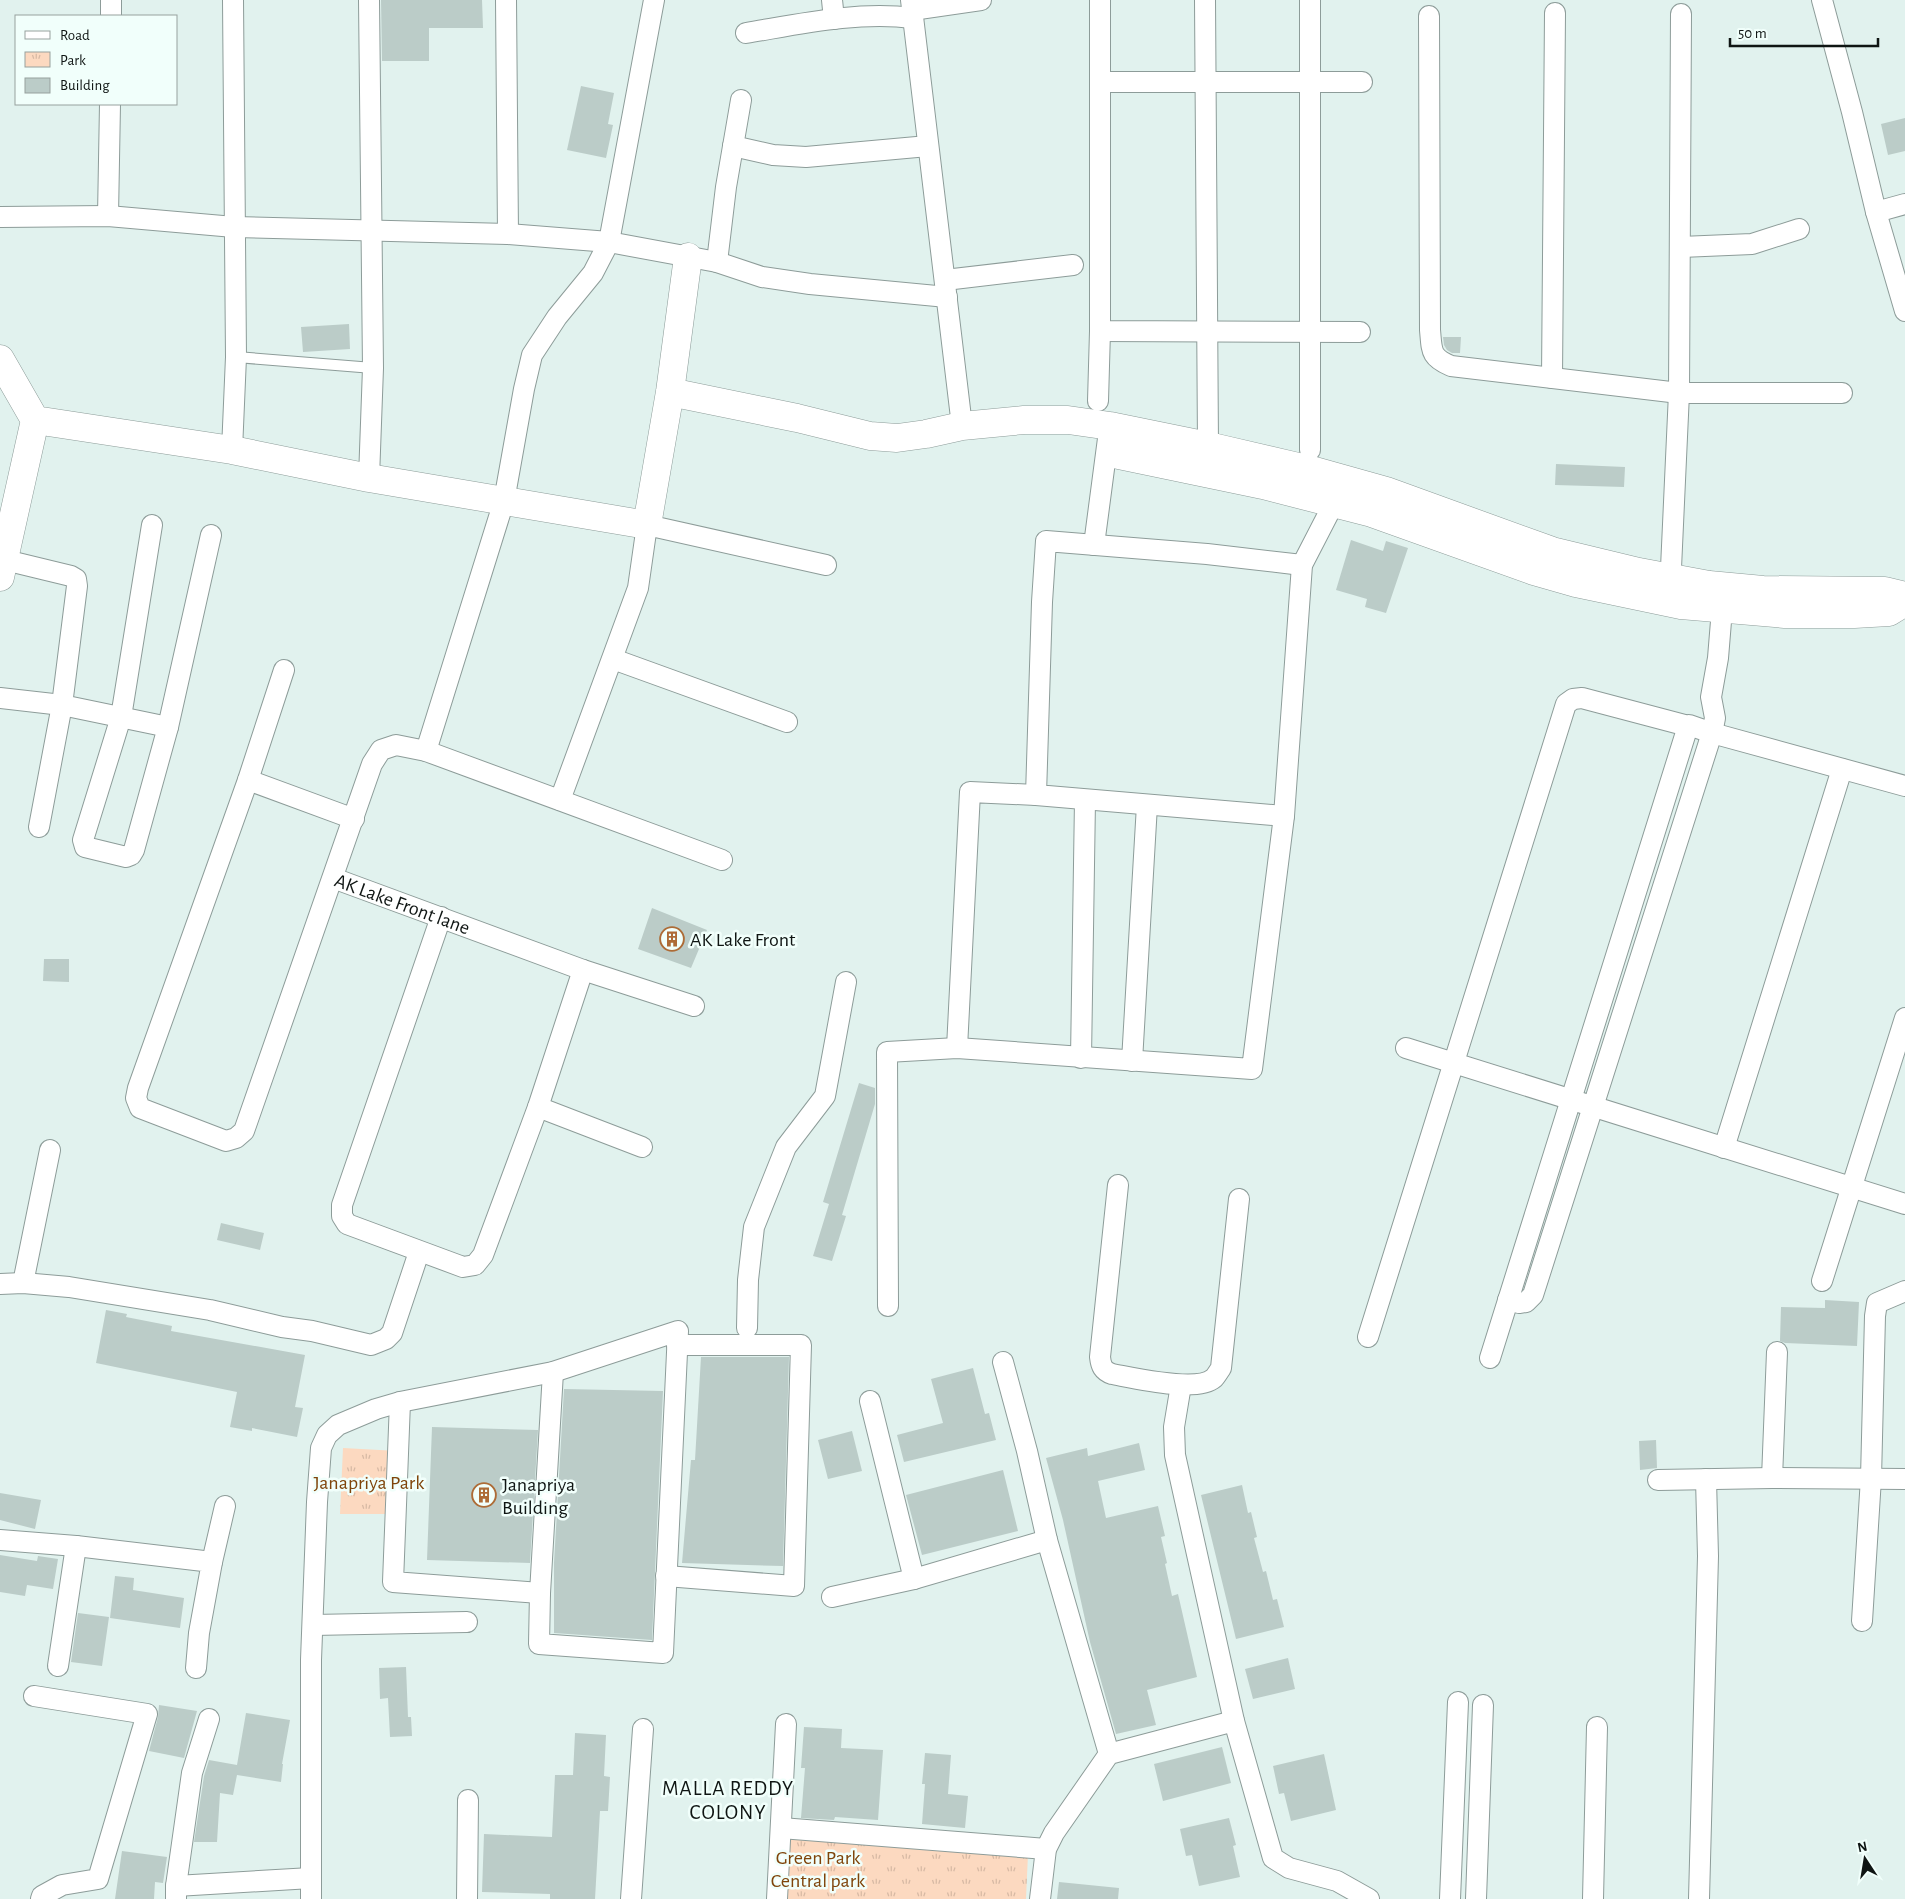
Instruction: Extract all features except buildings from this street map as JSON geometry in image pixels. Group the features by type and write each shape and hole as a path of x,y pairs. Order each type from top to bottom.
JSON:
{"street":[{"path":"110,15 111,0"},
{"path":"232,450 236,357 233,0"},
{"path":"368,478 373,368 369,0"},
{"path":"506,0 508,234"},
{"path":"654,0 609,242 593,273 557,317 532,355 504,501 426,751 722,860"},
{"path":"746,33 833,10 894,16 912,9 981,0"},
{"path":"1098,401 1100,331 1100,0"},
{"path":"1204,0 1208,446"},
{"path":"1310,0 1310,450"},
{"path":"1822,0 1876,212 1905,311"},
{"path":"912,9 962,426"},
{"path":"1552,378 1555,13"},
{"path":"1670,590 1679,393 1681,14"},
{"path":"1429,16 1430,330 1432,351 1439,361 1451,366 1679,393 1842,393"},
{"path":"1101,82 1362,82"},
{"path":"717,262 741,100"},
{"path":"108,216 110,105"},
{"path":"733,146 773,154 806,157 928,146"},
{"path":"1876,212 1905,204"},
{"path":"0,217 108,216 234,226 508,234 609,242 717,262 762,277 810,284 946,289 1073,265"},
{"path":"1681,247 1752,244 1799,229"},
{"path":"560,800 638,588 670,392 688,257"},
{"path":"1100,331 1360,332"},
{"path":"0,359 35,420 2,568 71,576 76,579 77,586 62,706 39,827"},
{"path":"670,392 797,418 870,436 897,438 962,426 1024,420 1068,420 1110,426 1208,446 1311,470 1339,492 1401,522 1534,571 1576,583 1670,590 1709,585 1763,590 1885,590 1905,596"},
{"path":"35,420 232,450 368,478 647,525 826,565"},
{"path":"1110,426 1119,455 1263,485 1339,492"},
{"path":"1094,545 1110,426"},
{"path":"888,1306 887,1052 957,1048 1252,1069 1284,816 1302,565 1339,492"},
{"path":"152,525 121,718 83,843 85,847 126,857 131,855 134,850 168,727 211,535"},
{"path":"1036,795 1042,602 1046,541 1207,554 1302,565"},
{"path":"1670,590 1722,609 1785,614 1889,612 1905,602"},
{"path":"1508,1300 1519,1303 1526,1302 1532,1295 1712,733 1715,718 1710,697 1718,658 1722,609"},
{"path":"613,659 787,722"},
{"path":"284,670 248,780 138,1088 136,1098 140,1108 226,1140 236,1138 244,1131 333,878"},
{"path":"1490,1358 1689,726 1696,710 1710,697"},
{"path":"0,698 62,706 168,727"},
{"path":"1368,1337 1566,704 1573,698 1582,698 1905,786"},
{"name":"AK Lake Front lane","path":"426,751 396,745 381,750 372,764 333,878 583,970 694,1006"},
{"path":"1724,1148 1842,769"},
{"path":"248,780 354,819"},
{"path":"957,1048 970,792 1036,795 1284,816"},
{"path":"1081,1058 1085,800"},
{"path":"1132,1061 1147,805"},
{"path":"441,917 342,1205 342,1216 347,1224 420,1252 463,1267 475,1264 483,1255 538,1107 583,970"},
{"path":"746,1328 748,1280 754,1227 786,1147 825,1096 846,982"},
{"path":"1822,1281 1905,1018"},
{"path":"1406,1048 1905,1204"},
{"path":"538,1107 642,1147"},
{"path":"23,1283 50,1150"},
{"path":"1118,1185 1100,1357 1101,1365 1106,1372 1112,1374 1181,1385 1202,1384 1213,1379 1221,1368 1239,1199"},
{"path":"0,1284 23,1283 69,1287 210,1310 282,1327 312,1330 371,1345 386,1339 392,1333 420,1252"},
{"path":"1862,1621 1871,1478 1875,1316 1877,1303 1905,1291"},
{"path":"311,1899 311,1660 317,1502 321,1448 327,1435 338,1425 376,1409 400,1402 553,1372 678,1331 663,1653 538,1644 553,1372"},
{"path":"666,1576 794,1586 801,1345 677,1345"},
{"path":"1772,1478 1777,1352"},
{"path":"1004,1362 1047,1540 1110,1754"},
{"path":"1181,1385 1174,1427 1175,1455 1234,1721 1273,1858 1289,1868 1337,1881 1369,1899"},
{"path":"870,1401 914,1579"},
{"path":"400,1402 393,1582 540,1592"},
{"path":"1658,1480 1772,1478 1905,1479"},
{"path":"1699,1899 1708,1556 1706,1479"},
{"path":"196,1668 199,1633 212,1562 225,1506"},
{"path":"0,1540 76,1546 212,1562"},
{"path":"832,1597 914,1579 1047,1540"},
{"path":"58,1666 76,1546"},
{"path":"312,1625 467,1622"},
{"path":"34,1696 147,1714 98,1879 62,1885 42,1896 42,1899"},
{"path":"1450,1899 1458,1702"},
{"path":"1476,1899 1483,1705"},
{"path":"209,1719 192,1773 176,1892 311,1878"},
{"path":"1040,1899 1050,1841 1110,1754 1234,1721"},
{"path":"777,1899 786,1724"},
{"path":"1593,1899 1597,1727"},
{"path":"631,1899 643,1729"},
{"path":"1455,1769 1480,1770"},
{"path":"467,1899 468,1800"},
{"path":"781,1828 1050,1841"}],"lane":[{"path":"236,357 373,368"}],"green space":[{"name":"Janapriya Park","path":"343,1448 398,1451 395,1514 340,1514"},
{"name":"Green Park Central park","path":"788,1836 1028,1854 1026,1899 784,1899"}],"place":[{"name":"AK Lake Front","path":"672,939"},
{"name":"Janapriya Building","path":"484,1495"}],"district":[{"name":"MALLA REDDY COLONY","path":"728,1800"}]}
